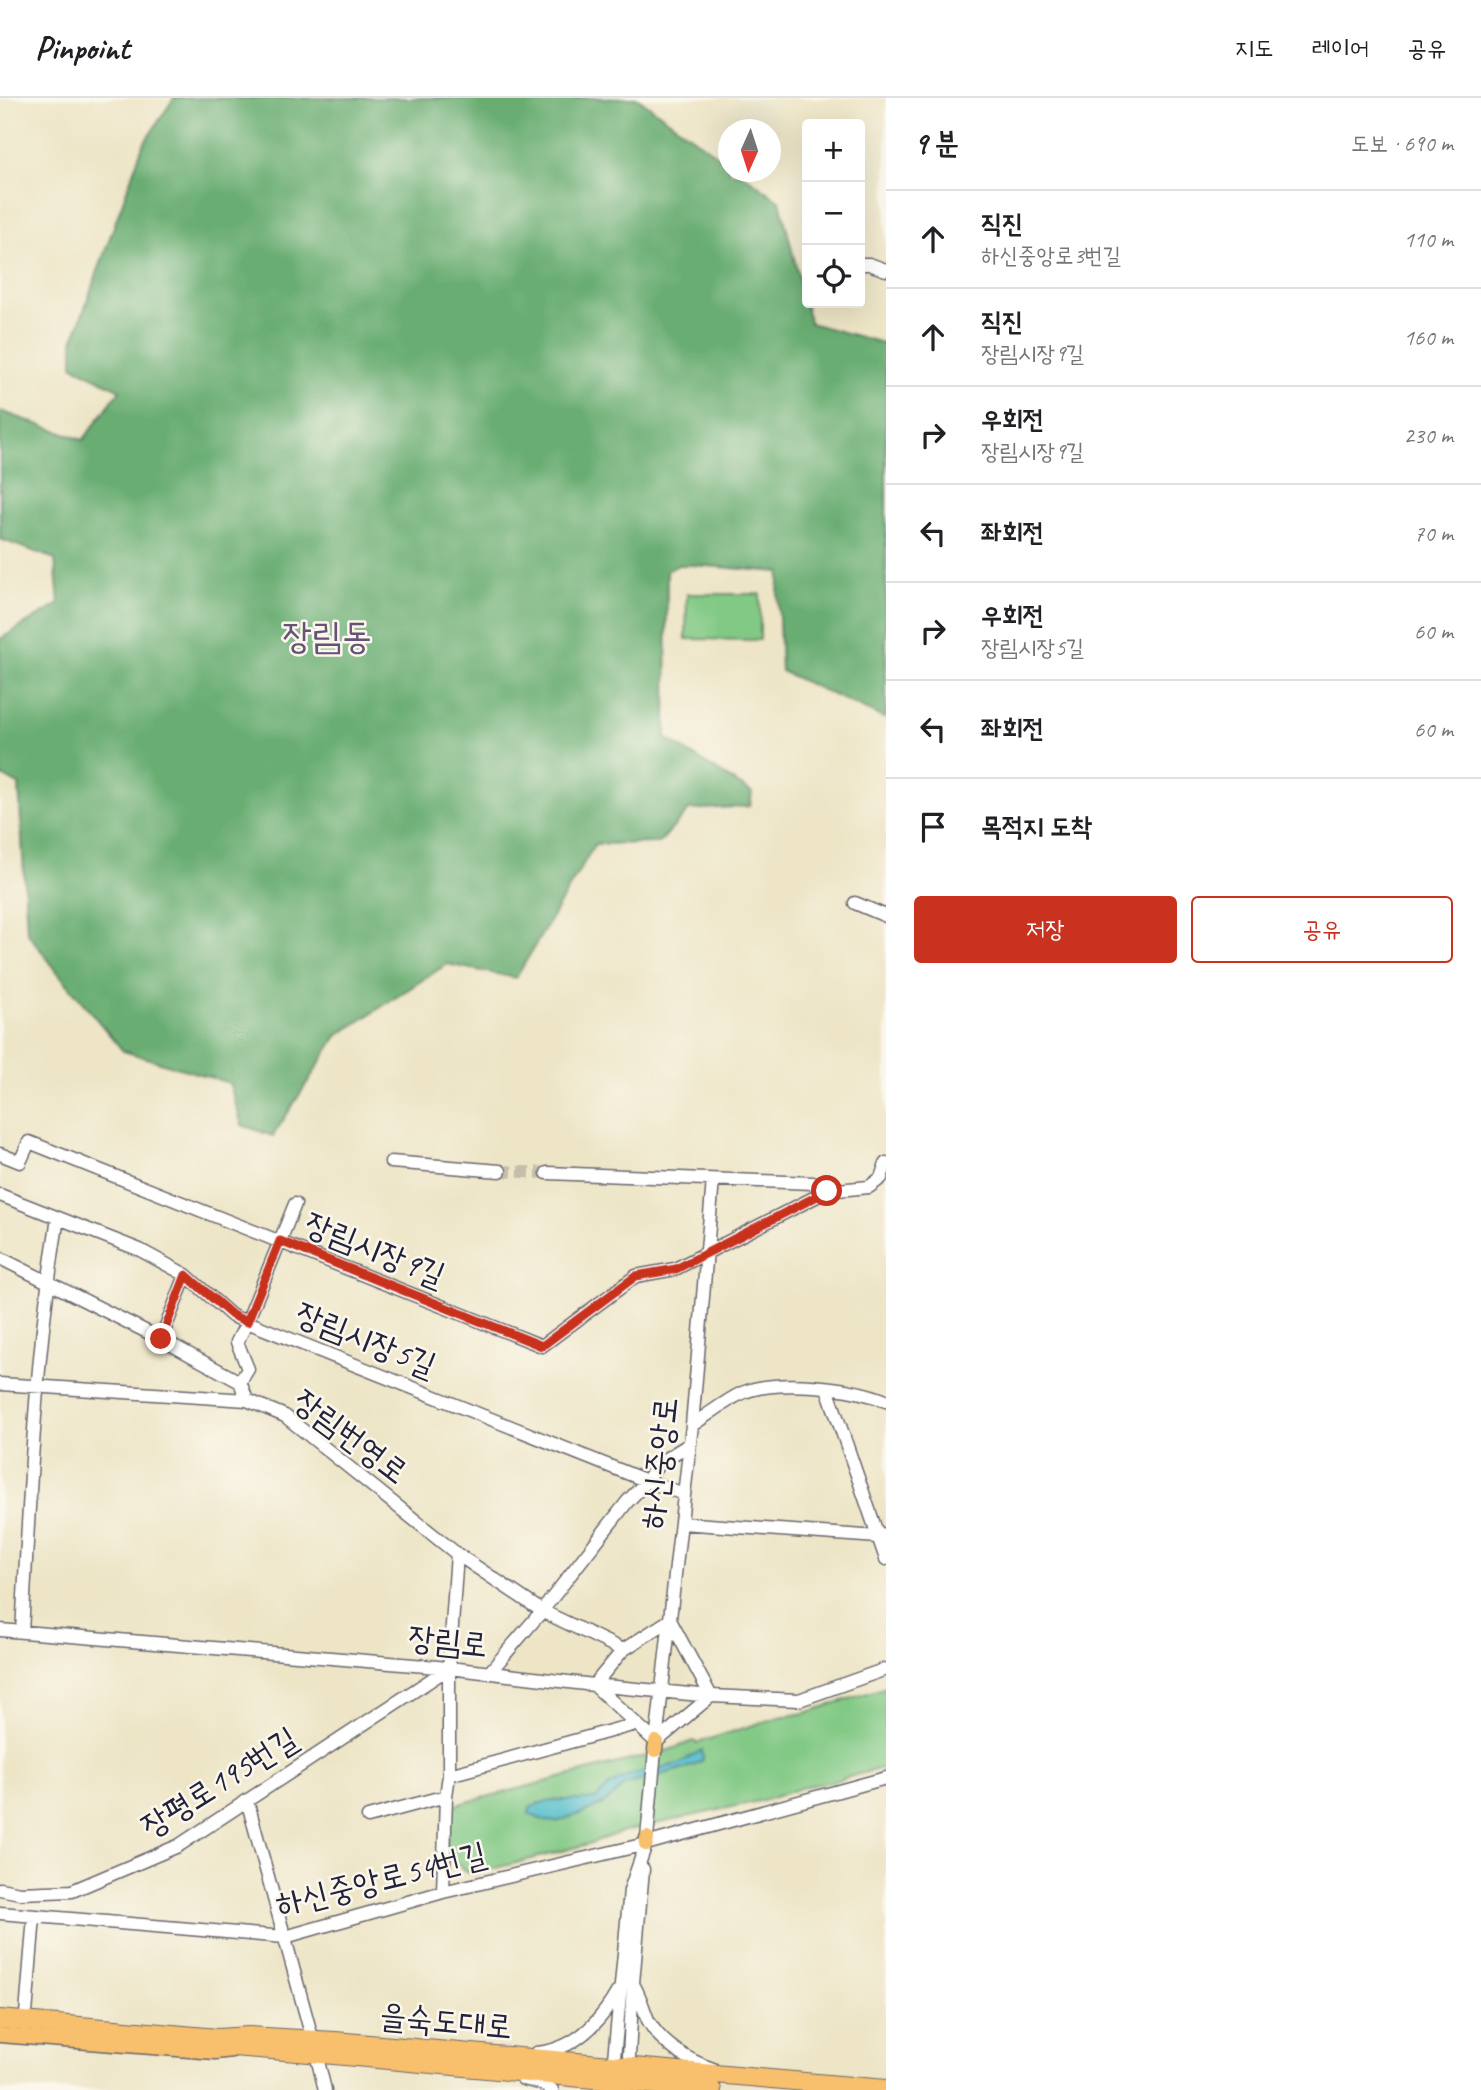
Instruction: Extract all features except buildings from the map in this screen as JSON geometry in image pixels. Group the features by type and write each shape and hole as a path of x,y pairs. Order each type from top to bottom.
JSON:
{"highway":[{"path":"0,2019 248,2043"},
{"path":"0,2027 248,2043"},
{"name":"을숙도대로","path":"248,2043 504,2057 619,2079 733,2076 886,2089"},
{"name":"을숙도대로","path":"315,2047 489,2069 619,2079 712,2090"}],"main road":[{"name":"을숙도대로","path":"0,2011 219,2031 248,2043"},
{"name":"을숙도대로","path":"0,2035 215,2052 248,2043"}],"street":[{"path":"865,264 886,270"},
{"path":"855,903 886,916"},
{"name":"장림시장9길","path":"0,1154 20,1162 29,1142 542,1346 636,1276 676,1269 706,1254"},
{"path":"391,1162 500,1171"},
{"path":"706,1254 827,1191 869,1188 881,1178 886,1163"},
{"path":"547,1173 813,1183"},
{"name":"하신중앙로","path":"619,2079 626,1985 646,1841 692,1425 713,1180"},
{"name":"장림시장5길","path":"0,1195 139,1250 186,1275 232,1315 247,1322 684,1494"},
{"path":"240,1382 248,1370 237,1342 295,1204"},
{"path":"22,1632 36,1386 58,1218"},
{"path":"0,1258 240,1382 247,1400"},
{"path":"161,1339 186,1275"},
{"name":"장림번영로","path":"0,1384 247,1400 285,1416 457,1554 542,1611 623,1650"},
{"path":"692,1425 743,1393 774,1385 868,1393 886,1401"},
{"path":"827,1388 882,1536 886,1559"},
{"path":"489,1673 542,1611 659,1463 690,1444"},
{"path":"681,1524 882,1536"},
{"path":"443,1892 449,1775 449,1668 457,1554"},
{"path":"670,1620 711,1696 655,1746 636,1724 594,1685 623,1650 670,1620"},
{"name":"장림로","path":"0,1630 449,1668 662,1692 799,1700 886,1669"},
{"name":"장평로195번길","path":"0,1889 20,1893 72,1891 178,1846 449,1668"},
{"path":"449,1775 636,1724"},
{"name":"하신중앙로54번길","path":"0,1913 285,1937 443,1892 886,1778"},
{"path":"368,1817 446,1797"},
{"path":"247,1800 325,2090"},
{"path":"26,2014 34,1916"},
{"path":"504,2057 548,2052 570,2043 599,2021 626,1985 649,2022 663,2038 700,2065 733,2076"},
{"path":"489,2069 540,2083 552,2090"}],"green space":[{"path":"174,98 638,98 718,156 718,182 754,182 780,201 802,290 802,308 806,308 810,323 886,344 886,719 781,671 778,593 780,572 694,565 678,565 667,571 666,738 752,793 750,806 689,810 659,843 595,844 516,978 447,964 337,1036 273,1136 242,1125 229,1083 123,1051 27,932 19,785 0,775 0,639 59,604 55,559 0,539 0,411 83,440 120,390 73,366 73,341 143,145"},
{"path":"687,594 760,594 760,640 686,639"},
{"path":"886,1687 886,1767 806,1786 772,1798 624,1831 585,1845 473,1874 466,1872 445,1852 451,1806 669,1750 693,1741 697,1743"}],"water":[{"path":"702,1750 703,1760 695,1765 625,1785 606,1802 591,1810 556,1822 545,1821 529,1814 530,1808 540,1803 597,1798 608,1787 629,1775 678,1764"}],"tunnel":[{"path":"500,1171 547,1173"}],"district":[{"name":"장림동","path":"327,635"}],"route":[{"path":"161,1339 186,1275 232,1315 247,1322 280,1241 542,1346 636,1276 676,1269 827,1191"}]}
